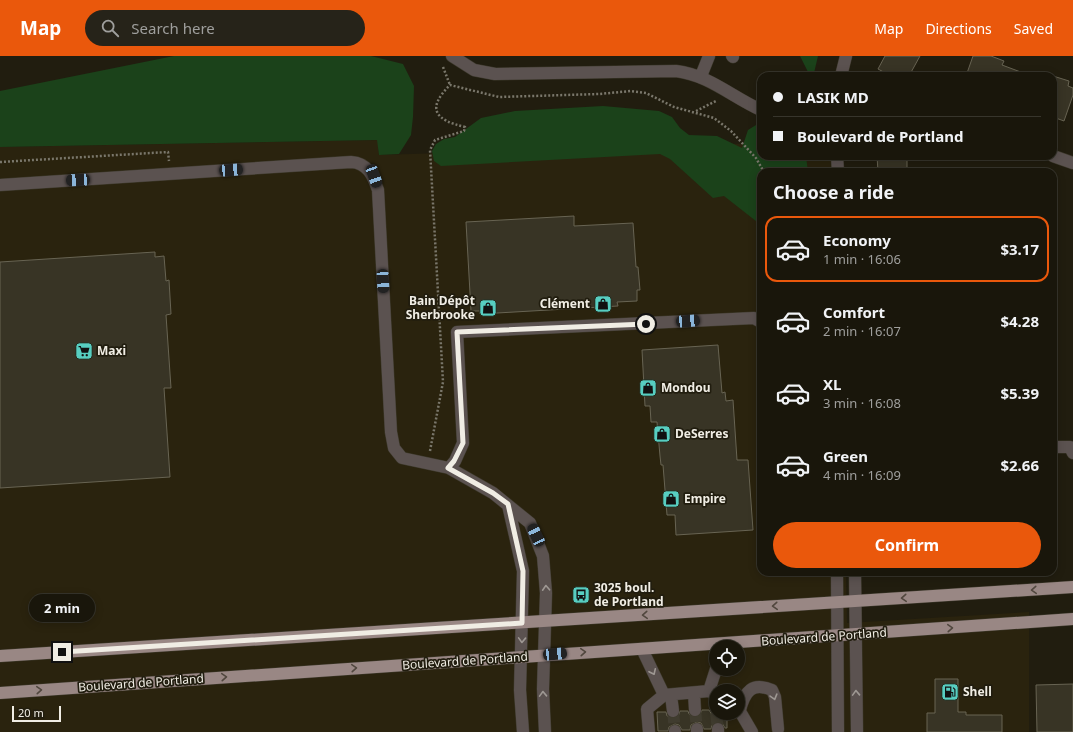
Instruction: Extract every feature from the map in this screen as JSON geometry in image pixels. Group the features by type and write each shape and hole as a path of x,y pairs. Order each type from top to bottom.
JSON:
{"main road":[{"path":"0,656 1073,587"},
{"name":"Boulevard de Portland","path":"745,643 1073,620"},
{"name":"Boulevard de Portland","path":"0,693 544,655 709,646"}],"street":[{"path":"452,56 474,70 495,74 676,71 700,76 757,108"},
{"path":"700,76 709,56"},
{"path":"842,72 846,56"},
{"path":"1057,157 1073,163"},
{"path":"0,185 171,175 351,162 365,166 374,176 378,190 391,432 394,448 402,458 448,468 493,493 530,523 541,547 546,593 542,689 545,732"},
{"path":"448,468 454,461 463,443 457,332 746,318 754,318 757,320"},
{"path":"1057,447 1070,447 1073,453"},
{"path":"508,504 523,571 520,690 523,732"},
{"path":"837,576 838,732"},
{"path":"854,576 857,732"},
{"path":"642,649 668,695 672,711"},
{"path":"745,695 750,689 763,687 772,690 775,697 778,729"},
{"path":"694,693 695,710"},
{"path":"649,732 647,709 668,695 709,693"},
{"path":"745,720 752,732"}],"path":[{"path":"442,63 450,85"},
{"path":"450,85 499,97 599,94 631,91 646,93 674,106 695,111 714,118 731,131 757,160"},
{"path":"428,463 443,382 430,150 435,140 464,131 464,126 447,123 438,116 436,107 439,96 450,85"},
{"path":"695,111 731,93"},
{"path":"0,162 168,152 171,175"}],"shaded area":[{"path":"378,140 379,155 757,143 757,160 837,160 838,168 757,168 757,576 846,576 847,623 1029,612 1029,732 0,732 0,147"}],"green space":[{"path":"174,56 371,56 403,64 414,86 411,135 399,154 379,155 377,140 0,147 0,91"},
{"path":"800,56 818,56 814,72 808,72"},
{"path":"603,106 659,111 672,117 680,128 689,135 717,136 742,148 748,130 756,125 757,160 806,160 808,168 757,168 757,222 724,196 713,198 670,159 660,154 441,166 434,161 432,151 436,144 444,139 455,137 481,118 515,111"}],"building":[{"path":"885,56 920,56 911,72 884,72 878,69"},
{"path":"973,56 991,56 1004,61 1002,65 1021,72 967,72"},
{"path":"1057,77 1069,81 1068,86 1073,88 1073,95 1064,121 1057,118"},
{"path":"877,160 907,160 907,168 878,168"},
{"path":"574,216 574,226 633,223 636,267 638,267 640,290 637,290 637,301 617,302 618,306 480,314 480,311 471,311 466,222"},
{"name":"Maxi","path":"155,252 155,257 164,256 166,281 169,280 171,314 166,315 171,388 164,388 170,477 0,488 0,262"},
{"path":"718,345 722,393 725,392 726,401 733,400 737,460 748,460 753,530 676,535 675,515 667,515 663,465 661,465 657,422 651,422 650,406 645,406 642,350"},
{"path":"935,679 958,679 958,712 966,712 966,715 1002,715 1002,732 927,732 927,713 935,713"},
{"path":"1073,684 1073,732 1037,732 1036,685"},
{"path":"702,710 709,710 709,720 727,720 727,728 725,728 722,723 718,722 712,725 711,729 704,729 701,723 697,722 691,725 690,730 682,730 679,725 675,724 669,727 668,731 658,731 657,712 666,712 667,716 674,718 678,717 680,711 688,711 689,714 695,717 699,716"}],"tunnel":[{"path":"695,710 697,729"},
{"path":"673,711 675,731"},
{"path":"717,720 718,729"}],"place":[{"name":"Clément","path":"603,304"},
{"name":"Bain Dépôt Sherbrooke","path":"488,308"},
{"name":"Maxi","path":"84,351"},
{"name":"Mondou","path":"648,388"},
{"name":"DeSerres","path":"662,434"},
{"name":"Empire","path":"671,499"},
{"name":"3025 boul. de Portland","path":"581,595"},
{"name":"Shell","path":"950,692"}],"route":[{"path":"62,652 522,623 524,594 523,571 508,504 493,493 448,468 454,461 463,443 457,332 646,324"}]}
